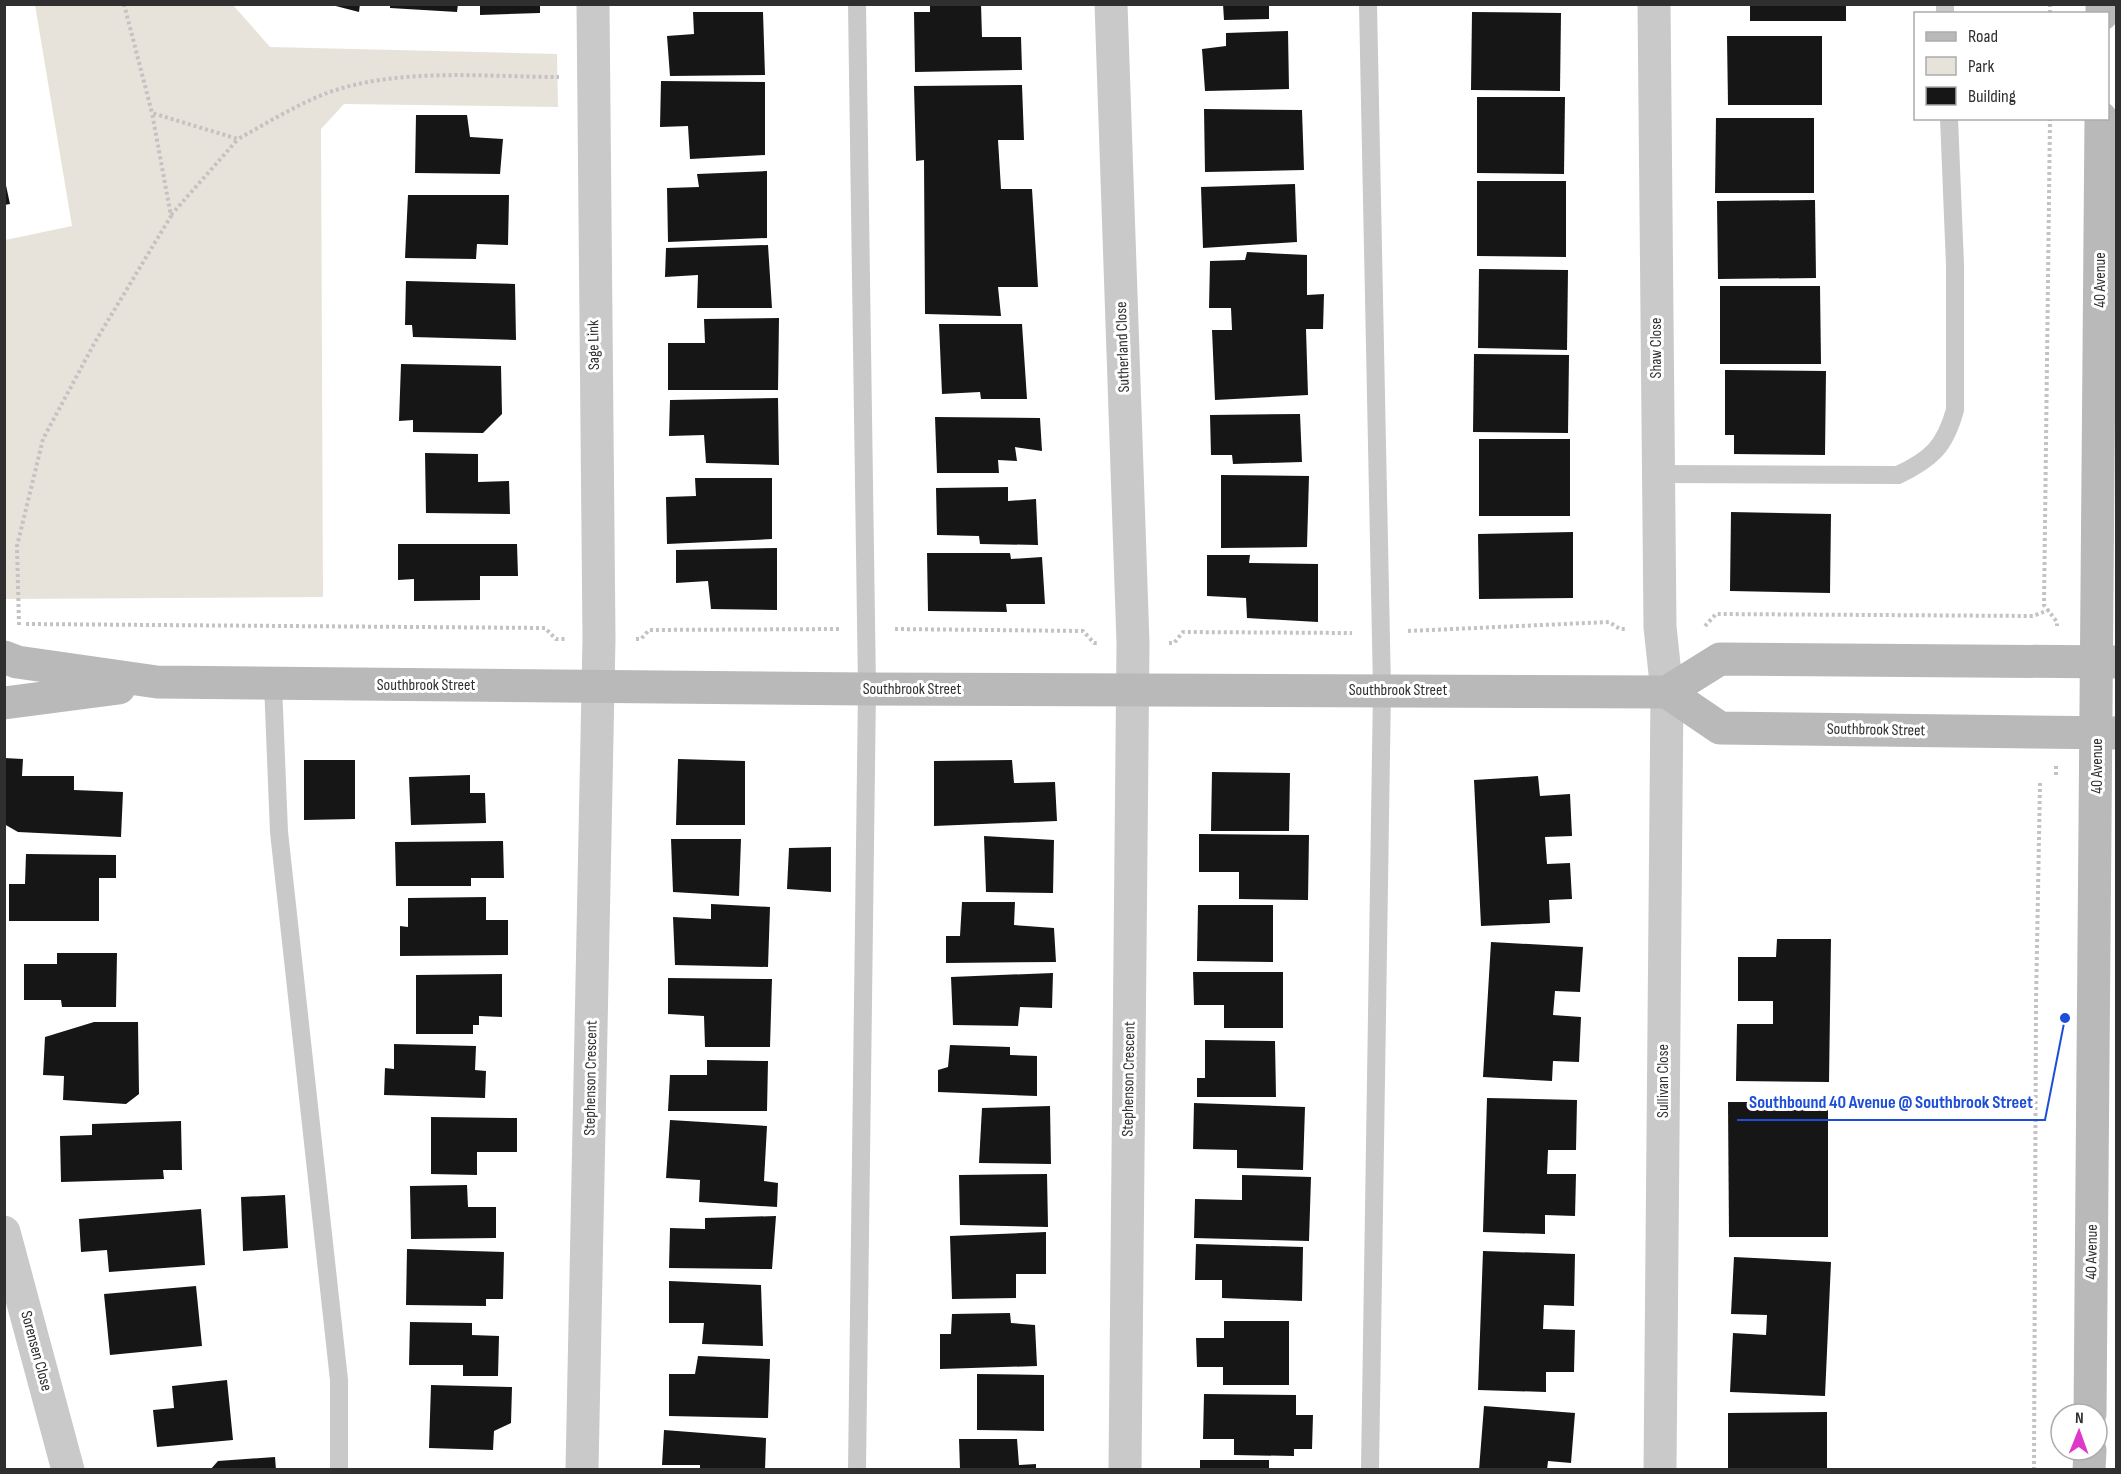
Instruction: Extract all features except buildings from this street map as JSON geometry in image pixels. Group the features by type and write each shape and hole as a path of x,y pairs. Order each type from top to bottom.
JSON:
{"street":[{"name":"Sage Link","path":"592,4 598,686"},
{"name":"Sutherland Close","path":"1111,4 1133,689"},
{"name":"Shaw Close","path":"1654,4 1659,627 1667,692"},
{"name":"40 Avenue","path":"2090,1402 2107,733 2101,120"},
{"name":"Southbrook Street","path":"4,657 17,662 157,682 867,689 1382,689 1667,692 1720,728 2107,733"},
{"path":"1667,692 1720,659 2107,662"},
{"name":"Southbrook Street","path":"4,704 157,682"},
{"name":"Stephenson Crescent","path":"582,1470 598,686"},
{"name":"Stephenson Crescent","path":"1125,1470 1133,689"},
{"name":"Sullivan Close","path":"1660,1470 1667,692"},
{"name":"Sorensen Close","path":"4,1232 68,1470"}],"lane":[{"path":"857,4 867,689 857,1470"},
{"path":"1368,4 1382,689 1370,1470"},
{"path":"1657,474 1898,476 1918,466 1937,451 1949,433 1955,410 1955,265 1949,120"},
{"path":"273,684 279,832 339,1380 339,1470"}],"path":[{"path":"124,4 152,113 171,216"},
{"path":"20,624 17,546 44,439 95,342 171,216 238,139 300,105 356,85 403,78 594,79"},
{"path":"152,113 238,139"},
{"path":"2050,120 2044,605 2057,622"},
{"path":"1705,626 1716,614 2033,616 2049,610"},
{"path":"12,623 545,628 556,639"},
{"path":"2034,1470 2036,1002 2040,783"}],"green space":[{"path":"35,5 233,5 270,47 557,54 558,107 344,104 321,129 323,597 5,599 5,240 72,226"}],"place":[{"name":"Southbound 40 Avenue @ Southbrook Street","path":"2065,1018"}]}
